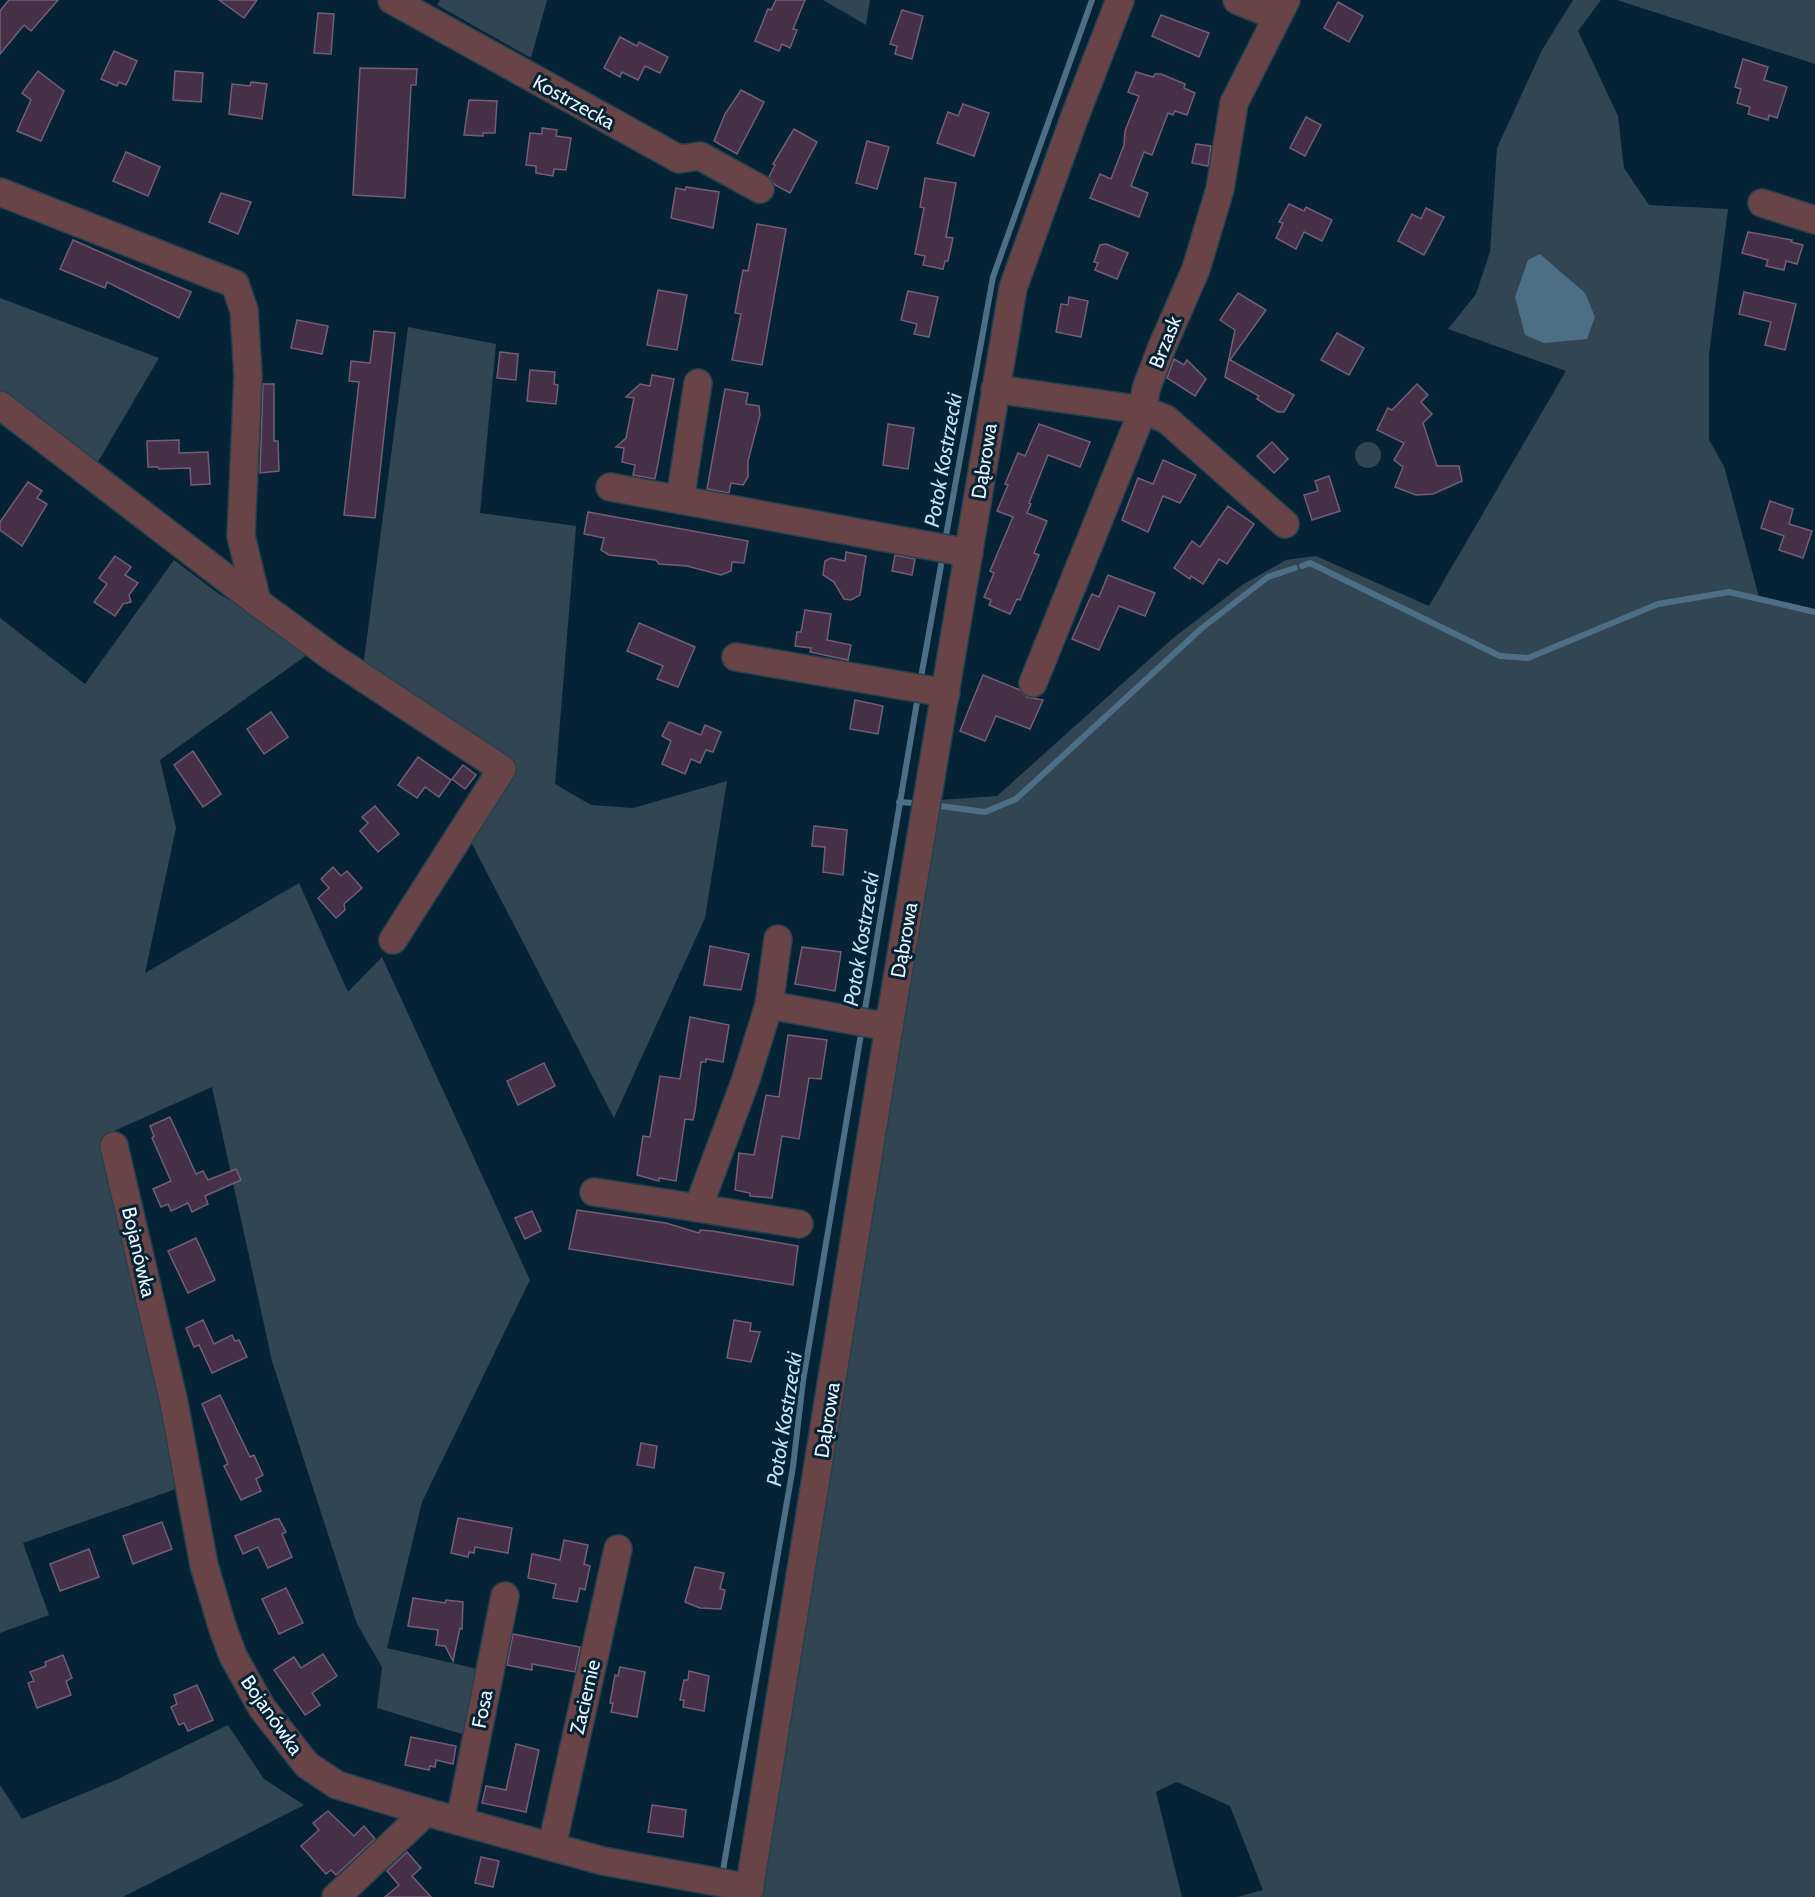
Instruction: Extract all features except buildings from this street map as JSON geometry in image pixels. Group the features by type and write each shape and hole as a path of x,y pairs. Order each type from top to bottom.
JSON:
{"street":[{"name":"Kostrzecka","path":"392,0 679,159 700,156 760,189"},
{"name":"Dąbrowa","path":"735,1888 873,1023 952,550 995,389 1013,288 1120,0"},
{"path":"1237,0 1281,8"},
{"name":"Brzask","path":"1033,683 1143,410 1146,389 1200,258 1220,189 1234,103 1281,8"},
{"path":"0,192 235,284 244,310 248,376 242,536 257,602"},
{"path":"1762,203 1815,220"},
{"path":"680,500 698,383"},
{"path":"995,389 1143,410 1166,420 1286,524"},
{"path":"0,405 332,657 502,769 393,940"},
{"path":"610,487 952,550"},
{"path":"736,657 928,690"},
{"path":"698,1208 745,1082 769,1005 778,939"},
{"path":"769,1005 873,1023"},
{"name":"Bojanówka","path":"114,1146 174,1403 204,1565 233,1656 262,1708 308,1765 337,1785 426,1812 603,1861 735,1888"},
{"path":"594,1192 799,1224"},
{"name":"Zaciernie","path":"552,1846 618,1549"},
{"name":"Fosa","path":"460,1821 505,1596"},
{"path":"336,1897 426,1812"}],"shaded area":[{"path":"440,0 547,0 531,58 437,5"},
{"path":"823,0 870,0 866,25"},
{"path":"1573,0 1601,0 1578,31 1618,116 1624,168 1649,205 1728,209 1709,354 1709,440 1724,466 1759,597 1815,609 1815,1897 1237,1897 1263,1890 1230,1806 1177,1782 1156,1792 1182,1897 757,1897 938,800 997,796 1172,639 1242,585 1286,560 1316,556 1429,606 1566,371 1448,329 1476,294 1490,252 1497,148 1542,50"},
{"path":"1617,0 1815,0 1815,64"},
{"path":"1540,254 1585,293 1595,317 1587,339 1544,343 1525,335 1515,297 1528,260"},
{"path":"0,298 159,358 96,465 0,393"},
{"path":"408,327 496,344 480,513 576,526 555,784 591,805 633,808 727,781 705,918 614,1118 470,840 516,766 363,667"},
{"path":"1368,442 1377,446 1381,455 1377,464 1368,468 1359,464 1355,455 1359,446"},
{"path":"174,560 219,594 277,626 311,652 160,760 176,828 145,973 299,883 348,992 382,957 530,1280 422,1502 387,1648 482,1670 462,1734 377,1708 382,1667 357,1624 272,1361 212,1087 114,1131 106,1152 163,1403 176,1489 23,1543 49,1615 0,1633 0,618 85,684"},
{"path":"228,1725 264,1779 304,1805 123,1897 0,1897 0,1785 22,1819 118,1779"}],"waterway":[{"name":"Potok Kostrzecki","path":"945,541 993,277 1092,0"},
{"name":"Potok Kostrzecki","path":"920,683 943,554"},
{"path":"1302,566 1310,563 1500,656 1528,658 1658,604 1729,592 1815,612"},
{"path":"940,806 985,812 1016,799 1202,628 1268,577 1295,568"},
{"name":"Potok Kostrzecki","path":"864,1015 918,696"},
{"path":"899,802 914,803"},
{"name":"Potok Kostrzecki","path":"722,1876 793,1467 803,1381 862,1028"}]}
